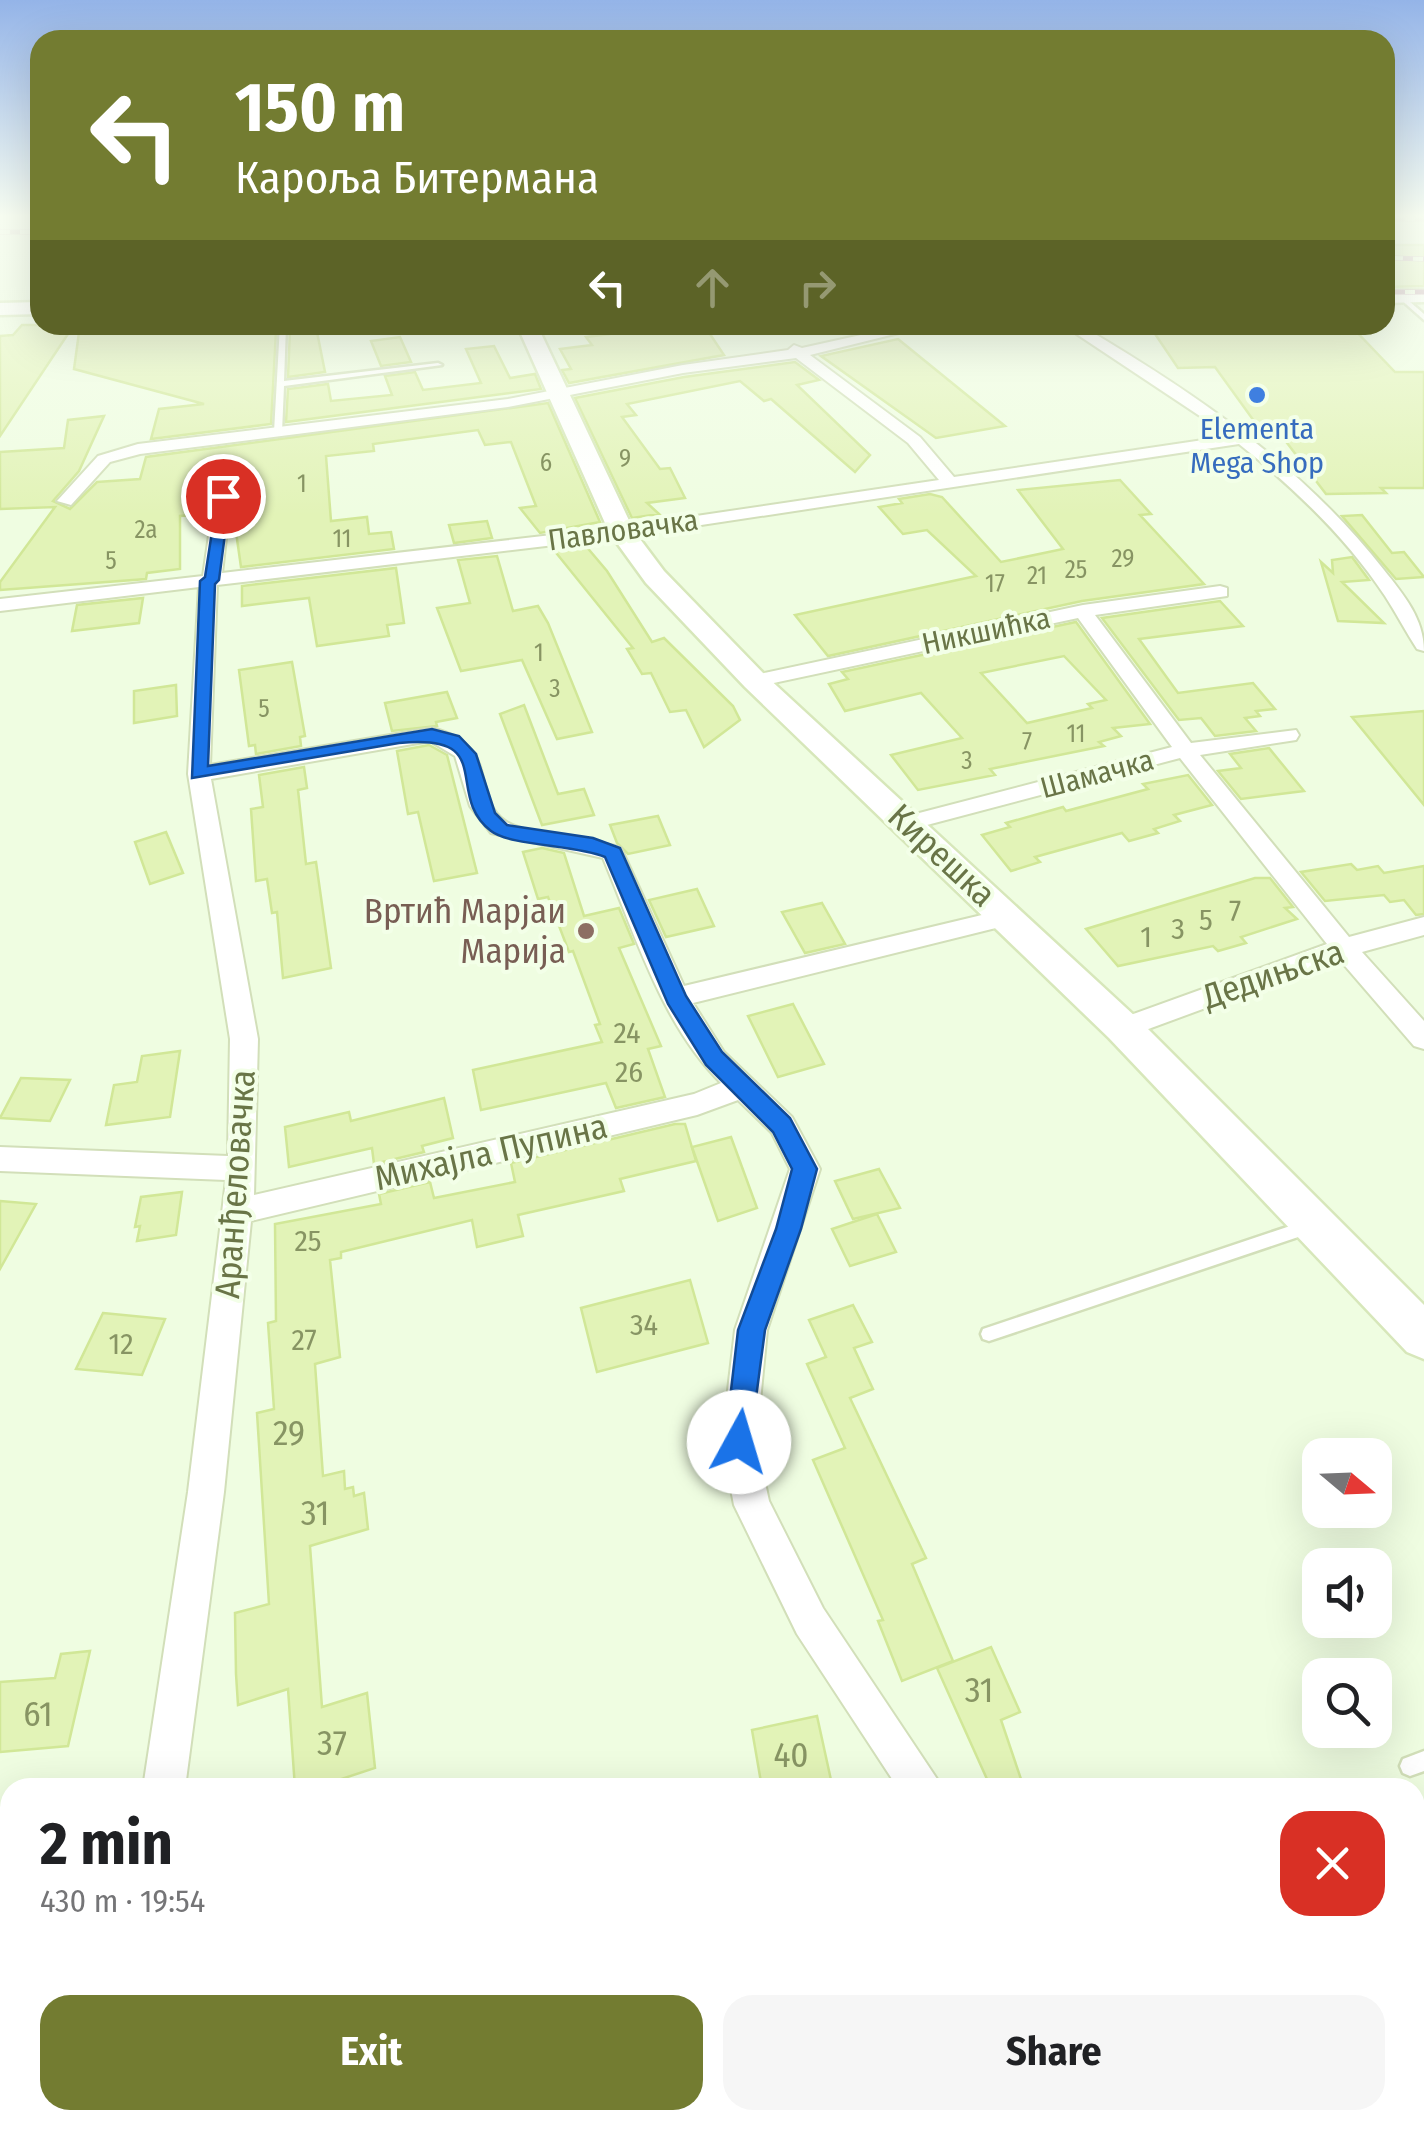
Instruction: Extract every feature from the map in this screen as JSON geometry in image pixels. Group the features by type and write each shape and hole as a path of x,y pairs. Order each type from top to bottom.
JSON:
{"street":[{"name":"Кирешка","path":"532,335 622,532 655,577 755,681 1123,1028 1424,1338"},
{"path":"66,500 94,467 120,453 508,403 875,335"},
{"path":"1086,335 1198,406 1279,465 1373,566 1424,645"},
{"path":"796,351 914,440 950,483"},
{"name":"Павловачка","path":"0,605 622,532 1244,440"},
{"name":"Аранђеловачка","path":"165,1778 206,1492 242,1168 244,1039 199,774 210,580 223,496"},
{"name":"Никшићка","path":"755,681 1083,610 1220,592"},
{"path":"1083,610 1182,751 1342,948 1424,1038"},
{"path":"199,774 432,734 452,740 470,758 486,816 501,830 593,844 613,853 676,998 714,1058 782,1125 804,1169 788,1229 752,1330 739,1442 752,1504 810,1621 916,1778"},
{"name":"Шамачка","path":"908,823 1182,751 1288,735"},
{"path":"676,998 1008,916"},
{"name":"Дедињска","path":"1123,1028 1342,948 1424,926"},
{"name":"Михајла Пупина","path":"238,1211 698,1104 742,1087"},
{"path":"0,1160 242,1168"}],"lane":[{"path":"278,432 281,335"},
{"path":"279,384 438,366"},
{"path":"989,1334 1317,1224"}],"building":[{"path":"22,325 30,325 30,335 67,335 0,436 0,336 13,335"},
{"path":"79,335 276,335 271,424 151,439 159,409 204,404 74,369"},
{"path":"290,335 318,335 325,372 288,377"},
{"path":"711,335 724,355 569,383 562,370 571,369 560,349 592,345 586,337"},
{"path":"1156,335 1360,335 1395,372 1424,372 1424,488 1326,494 1284,439 1267,439 1215,367 1178,368"},
{"path":"400,337 411,362 381,366 371,341"},
{"path":"898,339 1005,426 936,438 821,356"},
{"path":"494,346 510,378 535,374 541,389 286,422 288,389 328,384 331,401 392,395 385,376 415,372 423,390 481,383 466,349"},
{"path":"795,362 819,380 797,385 870,455 855,472 771,399 764,401 740,381 627,404 636,415 622,417 660,469 670,468 685,498 647,503 659,514 632,518 575,398 684,377"},
{"path":"548,403 600,522 540,533 520,508 536,506 511,442 485,445 478,430 373,444 374,451 326,456 331,521 367,517 369,534 391,532 394,549 241,567 233,511 235,495 221,487 211,494 208,514 180,516 180,569 147,573 146,579 0,590 0,582 55,507 0,509 0,452 64,448 68,420 104,416 79,471 53,501 70,509 97,482 140,479 146,457"},
{"path":"1120,480 1151,514 1140,515 1204,584 1082,601 828,656 795,615 976,576 927,530 903,534 879,507 930,494 942,497 1001,562 1063,549 1018,490"},
{"path":"1362,515 1392,553 1404,552 1424,577 1396,579 1342,516"},
{"path":"487,521 492,538 454,543 449,525"},
{"path":"585,545 607,571 652,642 664,638 733,706 740,720 704,747 686,710 670,712 651,673 642,674 627,649 633,648 553,549"},
{"path":"497,556 513,611 538,606 548,623 592,732 557,739 522,660 461,671 437,608 470,603 458,560"},
{"path":"1352,557 1369,580 1342,582 1384,623 1338,621 1321,562 1333,573 1332,560"},
{"path":"396,568 404,623 387,625 389,636 317,646 309,598 242,606 242,586"},
{"path":"143,598 139,623 72,631 77,605"},
{"path":"1220,601 1243,626 1139,639 1178,693 1253,683 1275,709 1256,711 1260,716 1245,718 1256,731 1215,736 1201,718 1179,720 1102,618"},
{"path":"1076,622 1150,724 1113,728 1121,736 1099,742 1104,746 990,769 995,775 918,790 891,755 962,738 921,693 845,711 829,684 848,679 842,672","holes":["1064,656 1106,700 1088,704 1092,708 1027,723 981,673"]},
{"path":"292,662 305,736 300,737 301,746 256,754 255,745 249,746 239,670"},
{"path":"176,685 177,716 134,723 134,691"},
{"path":"447,692 457,718 436,722 437,726 392,731 385,703"},
{"path":"524,705 558,794 584,789 594,815 542,825 500,714"},
{"path":"1424,711 1424,805 1352,717"},
{"path":"429,745 447,755 477,873 434,881 418,812 408,814 397,751"},
{"path":"1269,748 1304,791 1241,799 1218,771 1241,768 1230,754"},
{"path":"304,767 307,788 298,790 306,864 316,862 331,968 283,978 277,912 272,913 267,879 256,881 251,809 263,807 259,775"},
{"path":"1188,775 1212,805 1174,815 1180,821 1154,829 1158,833 1129,841 1122,833 1035,857 1040,862 1011,871 982,835 1010,827 1006,823 1063,807 1066,811 1148,789 1143,784"},
{"path":"658,816 670,845 628,854 617,843 610,825"},
{"path":"166,832 183,873 150,884 135,842"},
{"path":"542,848 564,853 584,916 619,908 634,944 619,948 661,1046 648,1049 665,1097 616,1108 606,1083 481,1110 473,1070 602,1042 595,1025 600,1024 573,951 569,952 548,897 538,899 523,852"},
{"path":"1351,864 1357,870 1378,866 1384,873 1424,866 1424,914 1416,915 1404,900 1390,902 1384,895 1325,901 1301,872"},
{"path":"1255,878 1270,878 1293,907 1285,908 1297,919 1241,937 1246,943 1118,966 1086,929"},
{"path":"697,889 714,926 666,937 649,900"},
{"path":"822,903 845,944 805,953 782,912"},
{"path":"793,1004 824,1064 778,1077 748,1016"},
{"path":"180,1051 170,1117 106,1125 114,1085 137,1082 142,1056"},
{"path":"21,1078 70,1080 50,1121 0,1118"},
{"path":"444,1098 453,1138 422,1146 424,1152 374,1164 372,1148 289,1167 285,1127 349,1112 351,1121"},
{"path":"675,1124 685,1124 696,1161 620,1179 624,1191 518,1215 523,1236 477,1247 472,1220 341,1252 341,1258 330,1260 340,1357 315,1364 323,1476 344,1471 345,1489 353,1487 354,1496 364,1493 368,1529 310,1546 322,1707 367,1693 375,1768 344,1778 294,1778 288,1689 238,1705 236,1674 235,1613 269,1604 257,1413 274,1409 268,1323 276,1321 275,1224 381,1204 379,1194 430,1182 434,1198 515,1182 511,1163"},
{"path":"731,1137 757,1208 718,1221 692,1147"},
{"path":"879,1169 900,1208 853,1219 835,1181"},
{"path":"182,1192 176,1235 137,1241 140,1226 135,1227 141,1197"},
{"path":"0,1201 36,1204 0,1269"},
{"path":"877,1214 896,1252 850,1266 832,1229"},
{"path":"690,1280 708,1343 597,1372 581,1308"},
{"path":"853,1305 872,1342 854,1348 873,1389 850,1398 926,1558 912,1564 953,1661 902,1681 878,1621 883,1620 813,1460 845,1448 807,1364 826,1357 809,1320"},
{"path":"103,1313 165,1319 142,1375 76,1369"},
{"path":"991,1647 1020,1712 1001,1720 1021,1778 986,1778 937,1668"},
{"path":"90,1651 68,1746 0,1752 0,1682 55,1678 61,1654"},
{"path":"817,1716 831,1778 760,1778 752,1730"}],"place":[{"name":"Elementa Mega Shop","path":"1257,395"},
{"name":"Вртић Марјаи Марија","path":"586,931"}],"route":[{"path":"223,496 212,580 208,581 199,774 399,737 432,734 452,740 470,758 486,816 501,830 593,844 613,853 676,998 714,1058 782,1125 804,1169 788,1229 752,1330 739,1442"}]}
